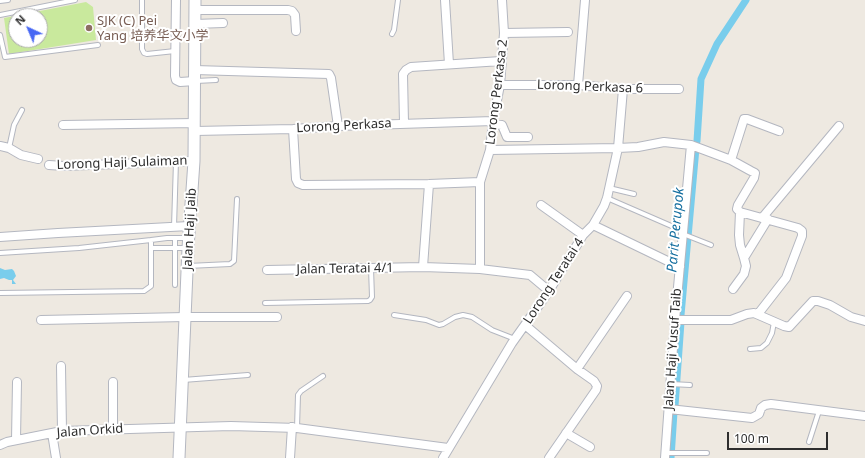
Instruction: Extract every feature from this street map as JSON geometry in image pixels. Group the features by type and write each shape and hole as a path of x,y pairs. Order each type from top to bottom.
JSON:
{"street":[{"path":"176,0 176,80 180,82 195,75 329,74 331,78 338,126"},
{"path":"445,0 449,64"},
{"name":"Lorong Perkasa 2","path":"480,269 480,182 490,150 493,122 500,85 504,33 502,0"},
{"path":"578,85 585,0"},
{"path":"195,5 292,11 295,15 296,31"},
{"name":"Jalan Haji Jaib","path":"179,458 188,243 194,161 195,5"},
{"path":"195,24 223,23"},
{"path":"504,33 568,32"},
{"path":"404,123 403,74 406,70 411,67 501,61"},
{"name":"Lorong Perkasa 6","path":"500,85 578,85 623,89 679,89"},
{"name":"Lorong Teratai 4","path":"443,458 515,340 549,290 583,235 593,225 607,198 618,148 623,89"},
{"path":"731,160 744,119 779,131"},
{"path":"493,122 502,125 507,137 528,137"},
{"name":"Lorong Perkasa","path":"63,125 293,129 404,123 493,122"},
{"path":"744,258 765,219 840,126"},
{"path":"293,129 296,179 298,183 303,185 480,182"},
{"path":"490,150 618,148 638,147 664,142 691,144 731,160 755,173 754,178 737,209 740,212 740,245 746,266 744,274 733,289"},
{"name":"Jalan Haji Yusuf Taib","path":"668,454 669,409 674,384 675,320 685,234 691,144"},
{"name":"Lorong Haji Sulaiman","path":"0,146 8,148 21,155 38,159"},
{"name":"Lorong Haji Sulaiman","path":"49,165 64,166 194,161"},
{"path":"422,267 429,184"},
{"path":"742,199 752,216"},
{"path":"541,205 583,235"},
{"path":"740,212 798,228 802,231 802,236 786,278 758,314"},
{"path":"593,225 680,267"},
{"path":"0,237 189,226"},
{"name":"Jalan Teratai 4/1","path":"267,270 422,267 480,269 530,275 549,290"},
{"path":"577,369 627,296"},
{"path":"675,320 731,320 747,314 758,314 789,327 813,301 824,303 851,317 865,321"},
{"path":"41,320 277,317"},
{"path":"525,325 577,369 594,381 597,386 596,390 549,458"},
{"path":"61,366 62,431"},
{"path":"16,440 17,382"},
{"path":"113,382 113,428"},
{"path":"669,409 752,418 759,414 761,408 765,405 771,404 865,416"},
{"name":"Jalan Orkid","path":"0,445 16,440 62,431 113,428 231,426 295,428 448,448"},
{"path":"290,458 295,428"},
{"path":"52,433 56,458"},
{"path":"566,433 590,447"}],"lane":[{"path":"0,1 8,0"},
{"path":"0,15 75,0"},
{"path":"142,0 142,49 144,53 175,51"},
{"path":"392,34 394,30 398,0"},
{"path":"0,35 5,57 98,45"},
{"path":"195,75 216,80"},
{"path":"8,148 14,125 22,110"},
{"path":"174,227 176,161"},
{"path":"609,188 634,194"},
{"path":"607,198 711,246"},
{"path":"187,266 230,264 234,261 237,199"},
{"path":"0,253 79,248 159,238 175,238 188,243"},
{"path":"175,238 175,285"},
{"path":"0,293 144,291 151,286 151,240"},
{"path":"151,248 175,248 188,243"},
{"path":"265,303 368,301 372,297 372,268"},
{"path":"394,315 426,320 438,325 463,315 472,317 492,330 515,340"},
{"path":"750,349 760,348 767,343 772,333 774,321"},
{"path":"183,380 248,375"},
{"path":"295,428 298,395 301,391 324,376"},
{"path":"674,384 690,385"},
{"path":"809,442 820,410"},
{"path":"668,454 707,453"}],"green space":[{"path":"86,2 93,7 96,40 48,48 48,9"},
{"path":"8,17 8,47 4,18"},
{"path":"8,48 46,48 9,54"}],"water":[{"path":"0,268 5,270 12,269 14,271 16,276 13,280 16,284 12,284 12,280 4,278 0,279"}],"waterway":[{"name":"Parit Perupok","path":"697,141 701,79 717,44 746,0"},
{"name":"Parit Perupok","path":"681,315 696,148"},
{"name":"Parit Perupok","path":"675,406 681,322"},
{"name":"Parit Perupok","path":"671,458 674,412"}],"place":[{"name":"SJK (C) Pei Yang 培养华文小学","path":"89,28"}]}
